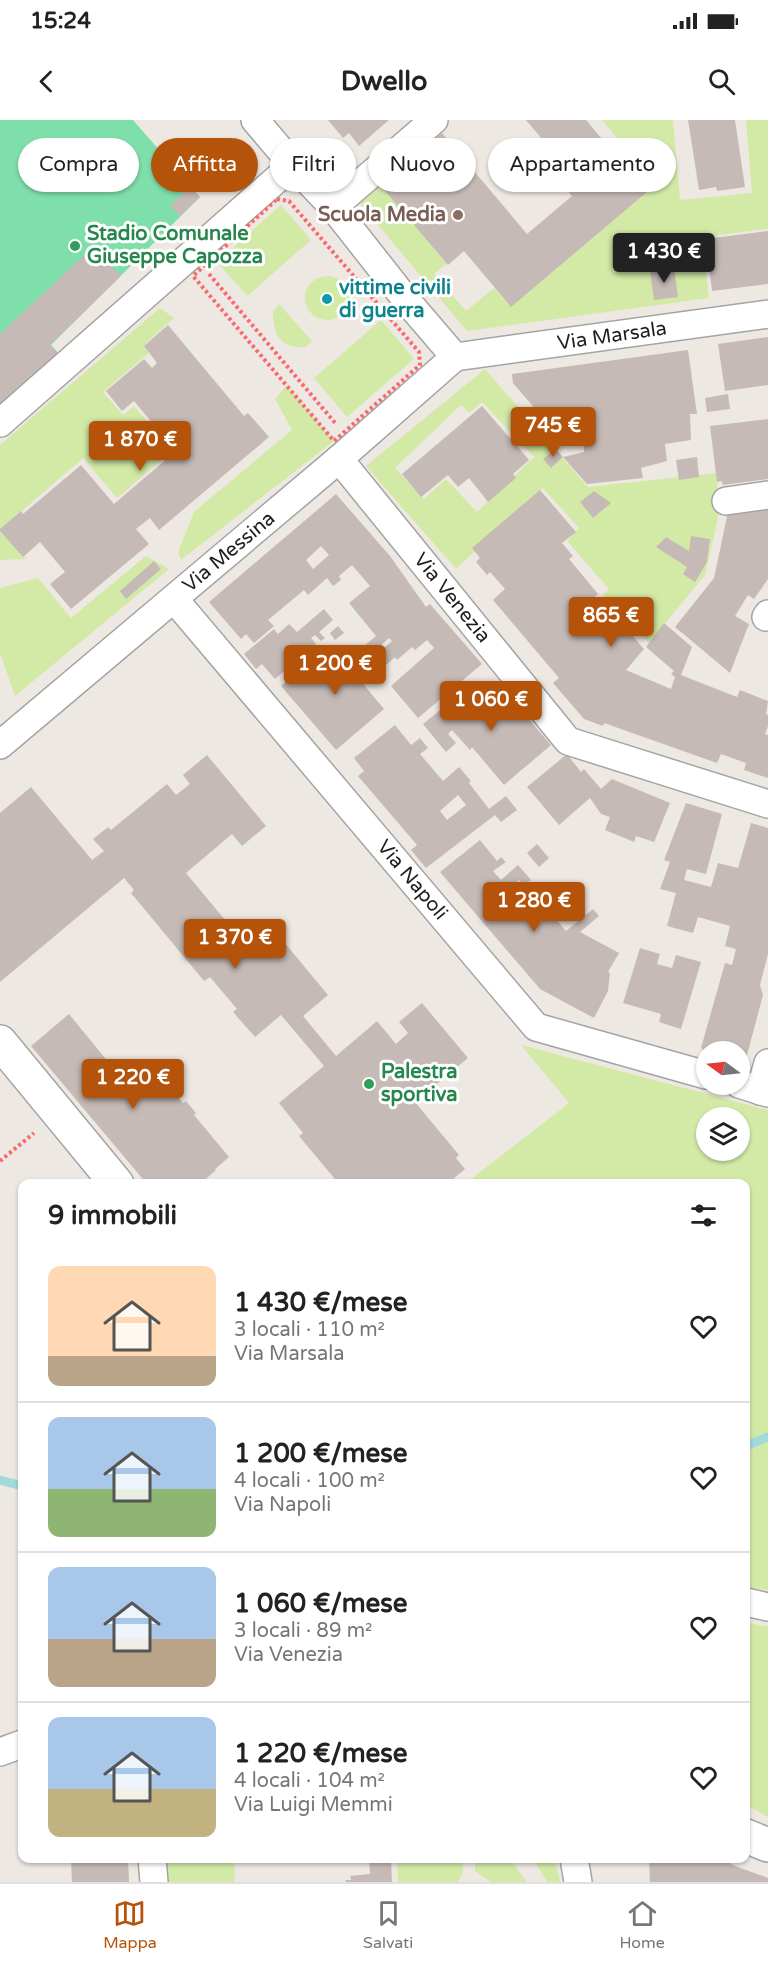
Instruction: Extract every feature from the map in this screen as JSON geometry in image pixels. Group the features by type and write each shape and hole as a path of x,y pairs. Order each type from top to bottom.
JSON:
{"street":[{"path":"255,120 270,138"},
{"path":"333,207 434,120"},
{"path":"0,423 197,260 270,188"},
{"path":"319,192 455,357"},
{"name":"Via Marsala","path":"455,357 768,314"},
{"name":"Via Messina","path":"0,745 174,599 346,446 455,357"},
{"name":"Via Venezia","path":"346,446 568,741 768,804"},
{"path":"726,501 768,495"},
{"name":"Via Napoli","path":"174,599 536,1027 696,1072"},
{"path":"0,1042 109,1173"},
{"path":"756,1089 768,1063"},
{"path":"750,1603 768,1607"},
{"path":"0,1752 18,1745"},
{"path":"750,1838 768,1845"},
{"path":"152,1863 154,1882"},
{"path":"575,1863 578,1882"}],"path":[{"path":"277,199 289,201 419,352 420,365 346,446 334,441 193,276 197,260 277,199"},
{"path":"197,260 346,446"}],"green space":[{"name":"Stadio Comunale Giuseppe Capozza","path":"0,120 133,120 151,141 151,192 196,192 200,197 51,345 62,357 0,411"},
{"path":"602,120 673,120 675,138 617,138"},
{"path":"746,120 768,120 768,229 702,237 709,298 467,331 358,201 368,192 390,192 448,262 434,274 466,311 494,288 510,306 645,192 676,192 676,154 680,200 752,193"},
{"path":"281,205 311,240 247,296 217,262"},
{"path":"327,276 342,283 349,298 342,313 327,320 312,313 305,298 312,283"},
{"path":"279,304 312,341 305,347 289,345 280,338 274,327 273,311"},
{"path":"160,308 174,318 145,344 151,351 103,392 123,415 134,406 172,451 117,498 83,458 1,529 27,559 0,560 0,445"},
{"path":"381,320 414,359 347,417 314,378"},
{"path":"485,369 588,487 716,473 720,510 705,575 649,643 603,595 609,589 567,541 579,528 543,488 456,569 366,466","holes":["482,402 534,457 477,512 446,479 424,499 395,468 461,405 469,413"]},
{"path":"287,385 334,441 181,560 178,552 194,512 292,430 275,399"},
{"path":"146,556 169,569 15,696 0,653 0,588 38,578 71,618"},
{"path":"521,1045 696,1091 696,1095 711,1095 768,1110 768,1590 750,1588 750,1179 471,1179 569,1103"},
{"path":"750,1624 768,1626 768,1817 750,1807"},
{"path":"163,1863 234,1863 235,1882 164,1882"},
{"path":"397,1863 462,1863 463,1872 458,1882 398,1882"},
{"path":"475,1863 513,1863 527,1882 491,1882 475,1871"},
{"path":"535,1863 556,1863 560,1882 547,1882"}],"building":[{"path":"328,120 389,120 359,146 356,138 353,138 349,133 343,138"},
{"name":"Scuola Media","path":"526,120 586,120 601,138 541,138"},
{"path":"688,120 735,120 745,187 717,191 716,187 699,190"},
{"name":"Scuola Media","path":"442,133 446,138 436,138"},
{"name":"Scuola Media","path":"476,173 488,188 488,192 492,192 527,234 572,196 569,192 647,192 511,307 464,251 448,265 386,192 476,192"},
{"path":"185,192 195,192 200,197 180,216 170,206"},
{"path":"768,231 768,284 712,291 706,239"},
{"path":"93,247 121,276 50,345 62,357 0,411 0,334"},
{"path":"674,268 678,297 654,300 650,272"},
{"path":"168,325 244,416 248,413 269,437 159,530 150,518 136,529 149,544 71,609 50,584 65,572 40,542 23,557 0,529 21,511 23,514 81,465 114,504 176,451 134,401 122,411 106,391 144,359 152,368 157,363 144,346"},
{"path":"768,337 768,385 725,391 718,344"},
{"path":"688,350 697,414 690,414 691,440 665,444 667,461 641,468 643,478 587,484 563,457 584,452 583,427 555,432 513,383 512,374"},
{"path":"728,394 730,409 707,412 705,398"},
{"path":"482,406 529,460 513,474 516,478 488,502 469,478 458,487 448,475 421,497 402,474"},
{"path":"768,419 768,479 723,485 722,481 717,482 710,426"},
{"path":"556,449 563,457 551,468 543,459"},
{"path":"697,457 699,477 679,480 676,460"},
{"path":"540,490 576,532 562,543 573,556 569,559 598,594 591,600 607,619 624,604 635,616 624,626 644,649 626,670 671,689 675,677 671,674 674,671 646,647 664,623 692,647 681,675 737,697 740,690 768,701 766,714 768,715 768,726 765,734 768,735 768,778 744,770 746,763 721,754 717,763 604,723 603,726 584,719 553,683 559,678 493,600 505,589 490,572 487,575 476,562 480,558 472,548"},
{"path":"594,491 611,503 593,518 580,502"},
{"path":"336,494 390,556 426,607 430,604 482,664 418,718 391,686 434,648 427,640 415,650 412,647 397,660 395,657 385,666 376,655 392,641 389,638 371,654 364,646 376,636 349,603 370,586 352,565 339,576 341,580 333,586 327,578 308,595 304,590 268,620 274,626 254,643 246,634 241,639 209,602","holes":["321,546 329,555 313,569 306,560"]},
{"path":"768,508 768,579 754,599 748,595 735,616 749,624 730,673 675,627 714,578 728,512"},
{"path":"691,536 710,539 707,562 695,582 683,574 687,567 656,547 666,537 689,551"},
{"path":"154,561 161,569 126,599 120,591"},
{"path":"324,609 333,620 319,632 325,638 321,641 315,635 311,638 316,644 275,679 262,664 256,669 244,654 274,629 278,634 289,624 297,632"},
{"path":"338,626 344,633 335,640 330,633"},
{"path":"355,646 373,667 359,679 384,709 336,750 281,686 306,665 310,670 326,657 332,665"},
{"path":"487,686 498,699 506,693 551,745 504,785 472,747 470,750 452,730 448,734 456,743 446,752 423,724 455,698 464,707"},
{"path":"395,725 411,745 420,738 428,748 420,754 443,781 459,767 489,809 506,796 517,810 501,822 495,815 426,868 411,850 417,845 358,776 364,771 354,758","holes":["458,795 466,805 447,820 440,811"]},
{"path":"567,754 581,772 584,769 601,789 612,779 670,803 654,842 636,836 634,842 605,830 610,817 601,814 590,798 559,825 527,787"},
{"path":"207,755 266,826 242,846 232,834 186,873 245,944 269,924 328,995 303,1016 336,1056 377,1021 396,1044 408,1033 399,1022 422,1003 468,1058 415,1102 459,1155 456,1158 465,1169 453,1179 335,1179 299,1136 303,1133 279,1103 324,1066 281,1015 255,1037 233,1012 237,1009 210,977 204,981 131,893 134,890 124,878 0,982 0,813 31,787 92,860 104,851 93,839 108,827 111,830 167,784 176,795 190,784 183,775"},
{"path":"686,803 722,814 706,874 687,869 684,880 711,887 718,863 738,868 751,823 768,828 768,954 760,985 763,995 750,1044 750,1041 703,1041 725,963 732,965 736,949 725,946 730,926 698,917 693,933 667,926 676,893 660,889 670,862 664,860"},
{"path":"480,840 497,861 501,857 506,862 493,871 501,880 518,865 531,880 523,885 519,880 515,883 528,899 517,909 533,928 551,913 566,931 593,909 599,916 580,932 619,953 608,972 610,973 608,991 594,1018 540,989 440,872"},
{"path":"537,844 549,858 539,867 527,853"},
{"path":"640,948 660,954 657,964 672,968 676,955 701,962 681,1029 659,1022 661,1014 623,1003"},
{"path":"69,1014 109,1063 105,1066 120,1084 148,1061 183,1103 186,1101 196,1113 194,1115 229,1157 206,1179 143,1179 31,1046"},
{"path":"71,1863 128,1863 129,1882 72,1882"},
{"path":"369,1863 391,1863 392,1882 346,1882 345,1880 351,1880 350,1876 370,1874"},
{"path":"649,1863 729,1863 768,1878 768,1882 650,1882"}],"waterway":[{"path":"750,1444 768,1437"},
{"path":"0,1480 18,1485"}],"place":[{"name":"Scuola Media","path":"458,215"},
{"name":"Stadio Comunale Giuseppe Capozza","path":"75,246"},
{"name":"vittime civili di guerra","path":"327,299"},
{"name":"Palestra sportiva","path":"369,1084"}]}
